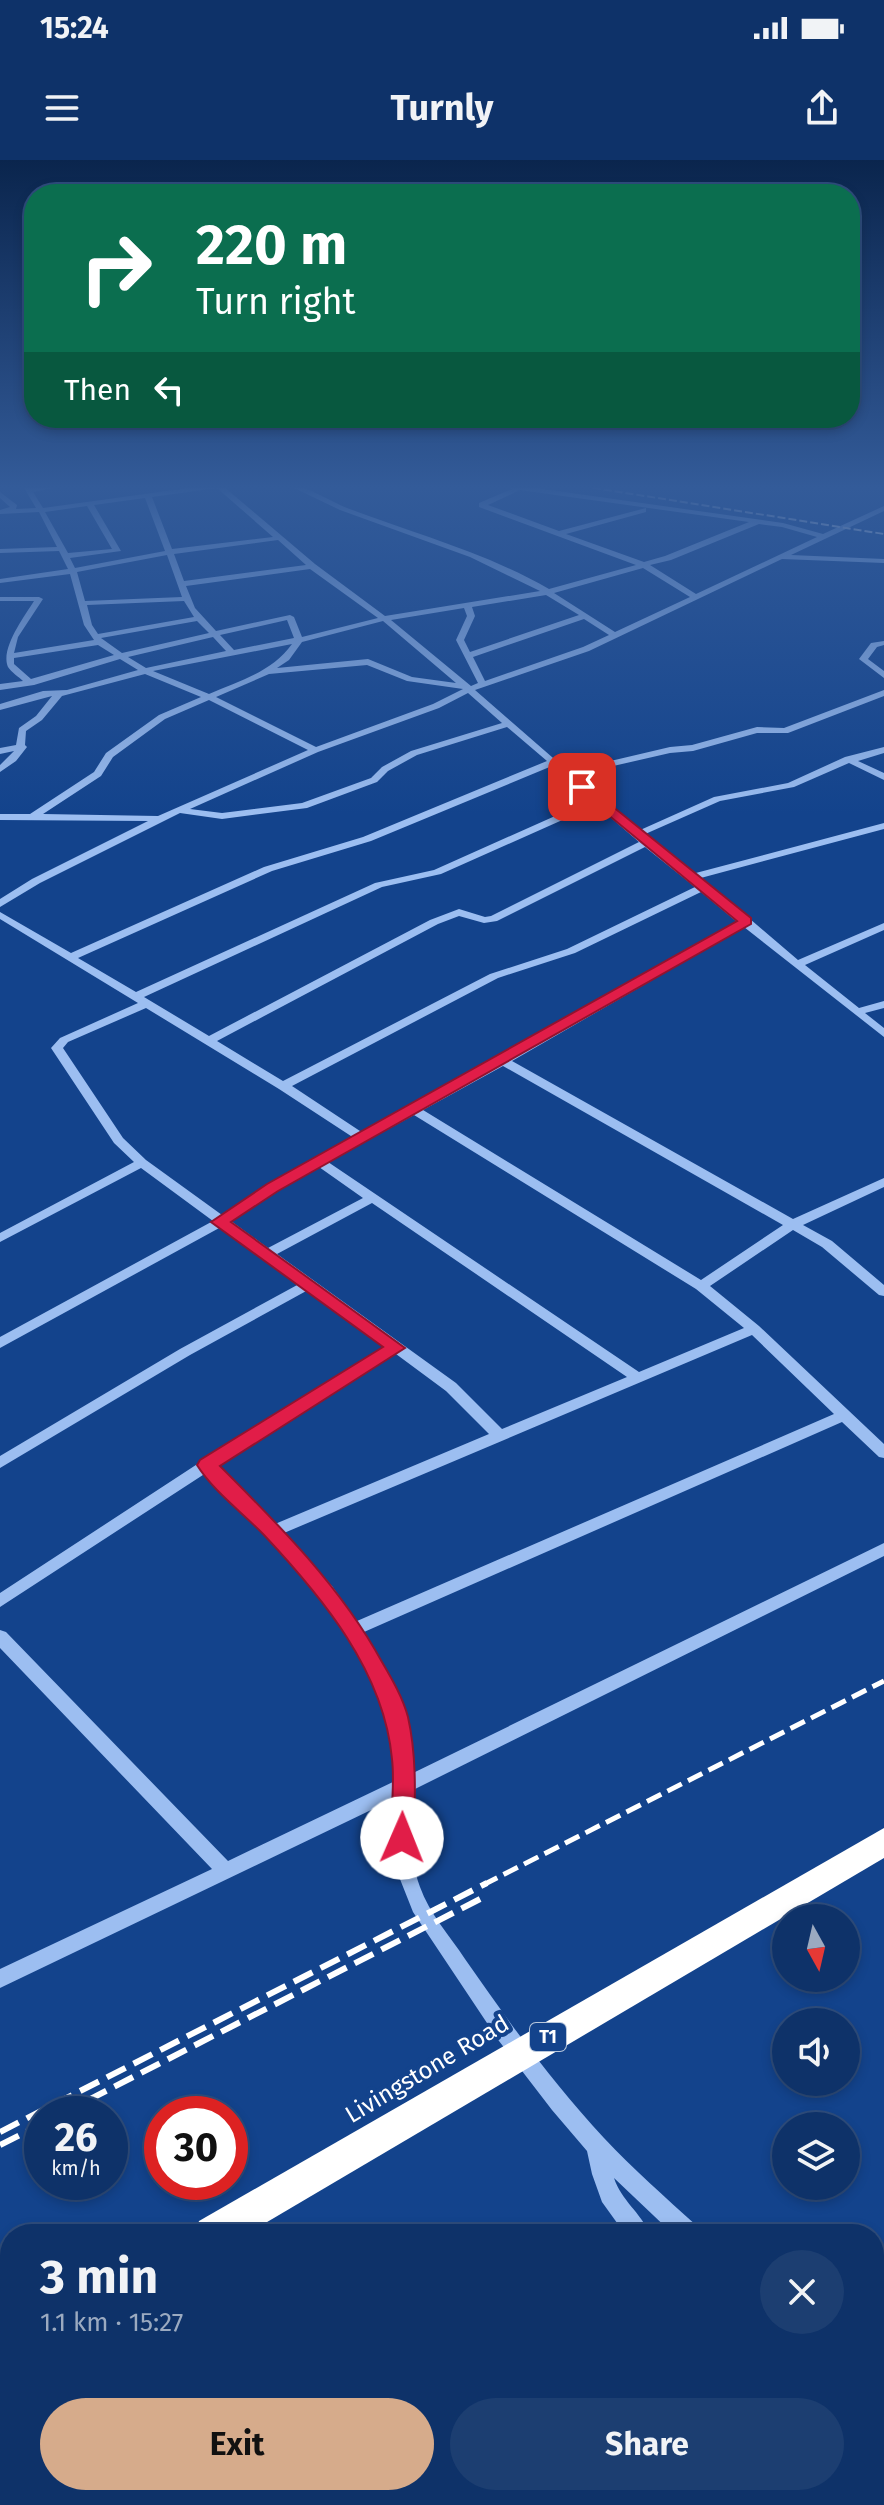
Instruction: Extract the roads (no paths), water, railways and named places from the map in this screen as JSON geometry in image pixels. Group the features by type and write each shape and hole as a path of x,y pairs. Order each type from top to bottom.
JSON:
{"highway":[{"name":"Livingstone Road","path":"229,2224 884,1842"}],"street":[{"path":"0,599 22,595"},
{"path":"41,595 29,618 14,633 9,656 14,670 43,694"},
{"path":"81,595 88,625 97,639 120,656 143,670 209,697 315,750"},
{"path":"185,595 199,618 232,653"},
{"path":"354,595 386,618 702,888 884,1034"},
{"path":"0,707 43,694 58,695 143,670 299,640 386,618 530,595"},
{"path":"553,595 614,635"},
{"path":"267,672 368,662 410,679 465,688 483,685 545,664 699,595"},
{"path":"83,603 186,599"},
{"path":"468,607 471,616 460,640 483,685"},
{"path":"468,656 585,616"},
{"path":"0,687 290,617 299,640"},
{"path":"9,656 199,618"},
{"path":"34,816 98,774 109,755 162,717 267,672 286,658 299,640"},
{"path":"884,643 874,645 863,659 884,675"},
{"path":"0,904 36,881 160,818 315,750 436,706 465,688"},
{"path":"566,774 670,750 693,748 757,730 785,731 884,693"},
{"path":"0,769 18,755 22,747 22,730 39,721 49,703 58,695"},
{"path":"178,810 222,816 304,806 374,780 385,769 414,753 508,724"},
{"path":"0,751 22,747"},
{"path":"208,1041 434,922 458,912 484,920 493,919 717,799 791,785 848,759 884,750"},
{"path":"848,759 884,777"},
{"path":"69,958 268,869 367,839 553,762"},
{"path":"498,1434 451,1387 142,1163 118,1140 57,1048 64,1040 140,1001 379,885 437,872 597,801"},
{"path":"0,817 160,818"},
{"path":"690,878 884,826"},
{"path":"283,1086 494,976 571,951 702,888"},
{"path":"0,915 283,1086 362,1138"},
{"path":"0,1343 220,1222 319,1162 503,1061 746,921"},
{"path":"798,964 884,926"},
{"path":"857,1012 884,1004"},
{"path":"503,1061 793,1224 848,1260 884,1292"},
{"path":"414,1110 701,1286 754,1329 884,1453"},
{"path":"319,1162 637,1377"},
{"path":"0,1238 142,1163"},
{"path":"701,1286 793,1224 884,1182"},
{"path":"265,1255 372,1198"},
{"path":"0,1463 127,1385 307,1285"},
{"path":"273,1531 754,1329"},
{"path":"0,1601 207,1465 396,1348"},
{"path":"354,1629 845,1415"},
{"path":"207,1465 273,1531 354,1629 386,1688 396,1715 404,1760 403,1852 412,1890 520,2054 597,2146 679,2224"},
{"path":"0,1979 403,1786 884,1549"},
{"path":"0,1637 226,1871"},
{"path":"597,2146 603,2186 630,2224"}],"railway":[{"path":"483,1885 884,1681"},
{"path":"0,2132 487,1883"},
{"path":"96,2096 486,1896"},
{"path":"0,2145 24,2133"}]}
